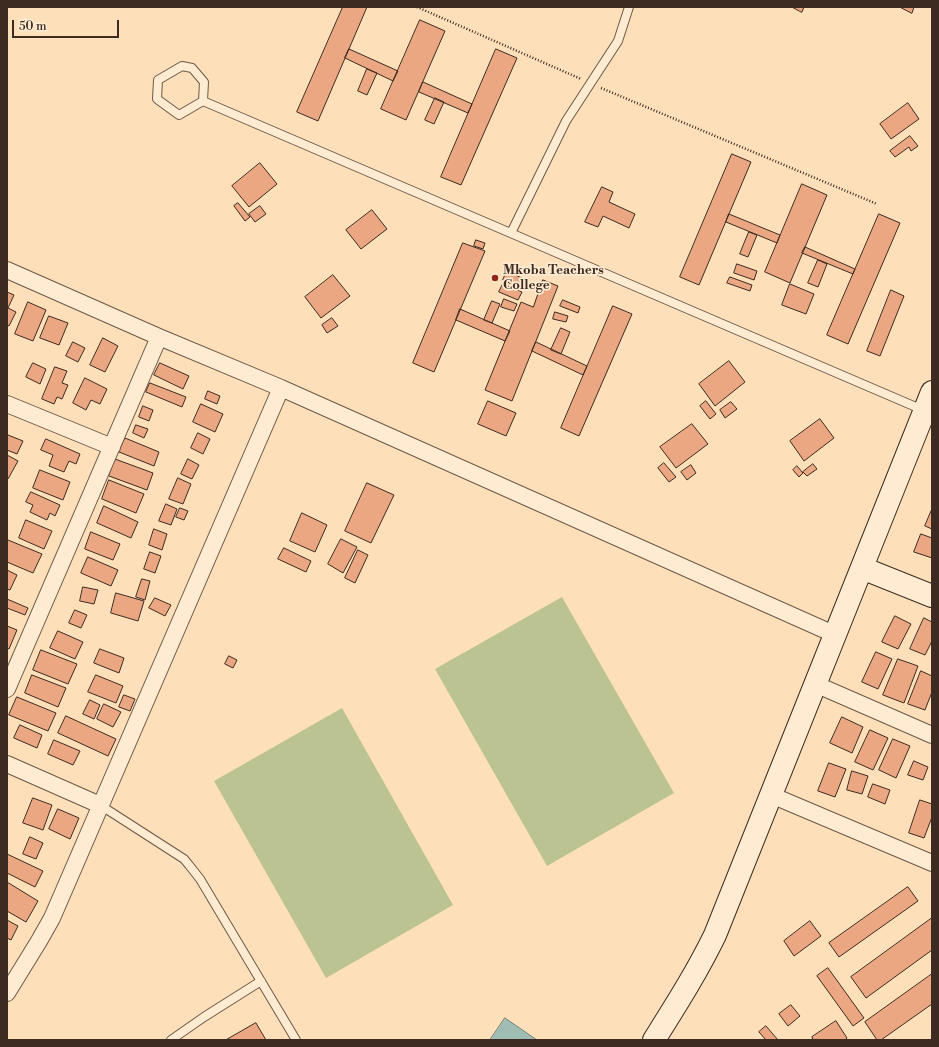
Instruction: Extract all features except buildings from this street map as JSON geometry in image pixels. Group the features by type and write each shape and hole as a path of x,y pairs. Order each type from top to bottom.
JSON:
{"street":[{"path":"7,270 159,337 281,388 836,635"},
{"path":"7,689 159,337"},
{"path":"7,993 52,918 281,388"},
{"path":"654,1040 691,982 710,946 836,635 928,401"},
{"path":"7,404 112,447"},
{"path":"862,568 932,596"},
{"path":"815,684 932,734"},
{"path":"7,764 100,805"},
{"path":"772,795 932,863"}],"lane":[{"path":"511,233 566,121 618,41 629,7"},
{"path":"182,66 192,68 204,82 203,101 179,115 157,99 158,80 182,66"},
{"path":"203,101 511,233 928,401"},
{"path":"100,805 184,859 200,879 296,1040"},
{"path":"171,1040 261,981"}],"path":[{"path":"417,7 590,83 877,204"}],"green space":[{"path":"562,597 674,793 547,866 435,669"},
{"path":"342,708 453,905 326,978 214,781"}],"water":[{"path":"505,1018 537,1040 490,1040"}],"place":[{"name":"Mkoba Teachers College","path":"495,278"}]}
